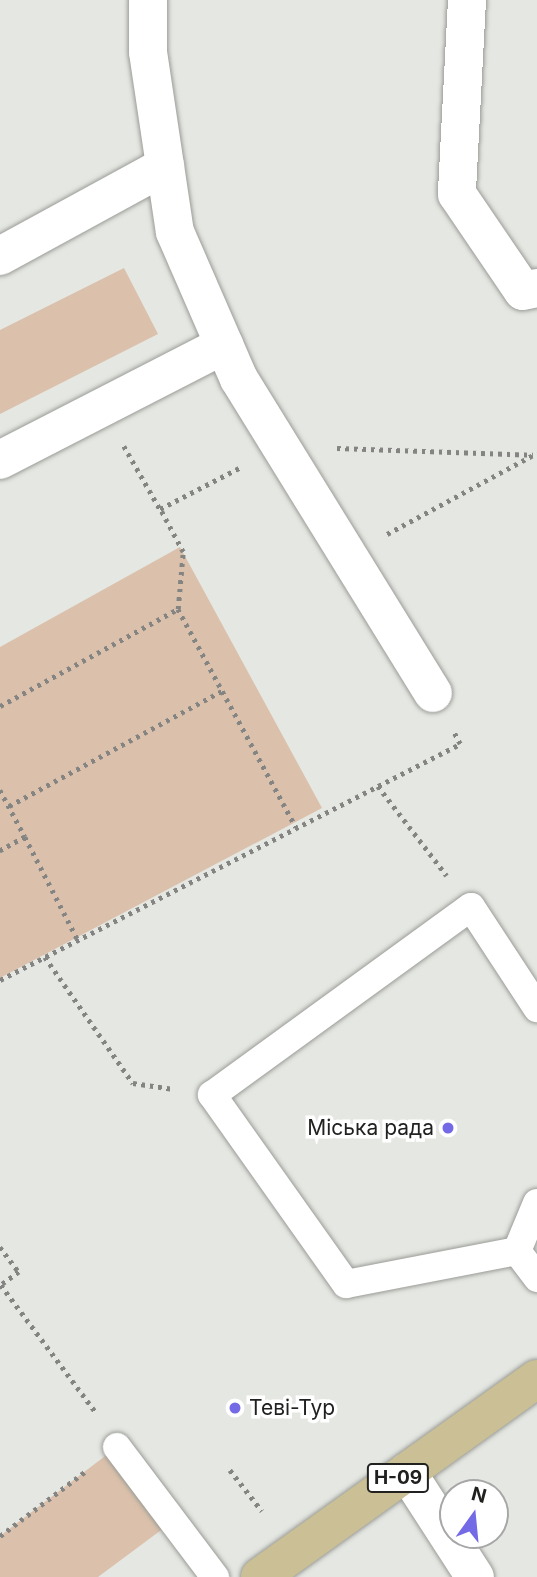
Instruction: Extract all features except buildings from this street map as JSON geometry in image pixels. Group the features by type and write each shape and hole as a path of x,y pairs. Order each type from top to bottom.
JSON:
{"main road":[{"name":"Н-09","path":"260,1577 537,1380"}],"street":[{"path":"148,0 148,52 175,232 224,345 280,446 433,694"},
{"path":"467,0 457,194 523,291 537,288"},
{"path":"0,256 165,166"},
{"path":"0,460 224,345"},
{"path":"407,1472 475,1577"}],"lane":[{"path":"517,1251 346,1284 212,1094 471,907 537,1008"},
{"path":"517,1251 537,1203"},
{"path":"517,1251 537,1278"},
{"path":"117,1447 215,1577"}],"path":[{"path":"102,407 183,552 178,609 296,827"},
{"path":"160,509 280,446 535,454"},
{"path":"347,555 535,454"},
{"path":"0,706 178,609"},
{"path":"9,806 222,691"},
{"path":"0,980 460,744 433,694"},
{"path":"378,786 471,907"},
{"path":"0,790 78,940"},
{"path":"0,851 25,837"},
{"path":"45,957 133,1083 212,1094"},
{"path":"0,1247 19,1272 1,1285 96,1410 100,1426 117,1447 0,1536"},
{"path":"230,1470 262,1511"}],"shaded area":[{"path":"124,268 158,334 0,414 0,330"},
{"path":"180,547 322,808 0,978 0,647"},
{"path":"117,1447 172,1522 98,1577 0,1577 0,1536"}],"place":[{"name":"Міська рада","path":"448,1128"},
{"name":"Теві-Тур","path":"235,1408"}]}
